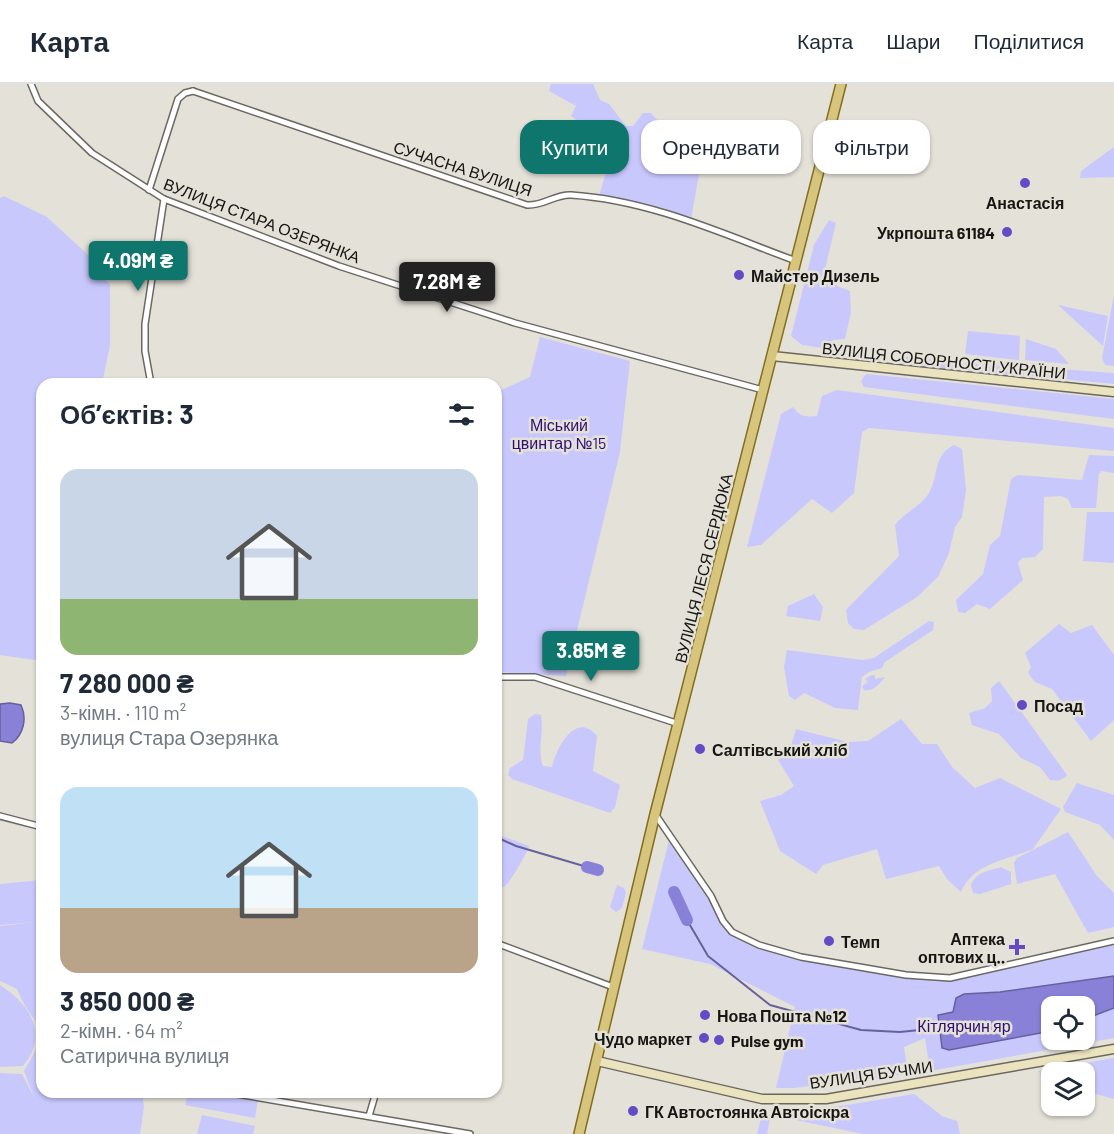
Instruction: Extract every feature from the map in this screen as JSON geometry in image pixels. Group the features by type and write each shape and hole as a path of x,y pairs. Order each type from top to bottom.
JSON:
{"main road":[{"name":"ВУЛИЦЯ ЛЕСЯ СЕРДЮКА","path":"579,1134 655,814 841,84"}],"street":[{"name":"ВУЛИЦЯ СТАРА ОЗЕРЯНКА","path":"31,84 38,101 72,135 107,164 164,199 339,266 516,324 763,390"},
{"path":"148,190 178,99 192,87"},
{"name":"СУЧАСНА ВУЛИЦЯ","path":"192,87 527,205 536,205 561,195 635,204 663,212 796,261"},
{"path":"150,378 145,351 145,324 164,199"},
{"name":"ВУЛИЦЯ СОБОРНОСТІ УКРАЇНИ","path":"772,356 1114,392"},
{"path":"502,677 535,677 679,724"},
{"path":"655,814 711,896 723,921 732,932 759,945 801,957 906,975 950,978 1114,942"},
{"path":"0,816 36,825"},
{"path":"502,945 613,987"},
{"name":"ВУЛИЦЯ БУЧМИ","path":"597,1060 762,1100 826,1099 1114,1049"},
{"path":"261,1098 470,1134"},
{"path":"369,1116 374,1098"}],"green space":[{"path":"551,84 593,84 600,100 609,104 621,120 577,120 571,116 576,106 549,91"},
{"path":"643,113 651,113 657,120 641,120 641,174 699,174 691,219 664,208 599,196 605,174 629,174 629,126 633,126"},
{"path":"1114,147 1114,177 1080,178 1081,171"},
{"path":"4,196 47,217 86,253 110,285 110,345 103,378 36,378 36,660 0,655 0,198"},
{"path":"829,220 836,223 825,269 836,274 837,286 850,291 851,312 845,339 833,340 823,348 802,345 791,336 814,245"},
{"path":"1114,295 1114,366 1105,365 1102,358"},
{"path":"1058,305 1108,316 1103,346"},
{"path":"968,331 1020,336 1019,360 965,354"},
{"name":"Міський цвинтар №15","path":"540,337 630,361 620,452 566,676 502,672 502,390 530,377"},
{"path":"1026,339 1056,349 1069,364 1025,360"},
{"path":"899,356 954,362 953,371 899,365"},
{"path":"965,363 1026,368 1023,377 964,371"},
{"path":"1031,367 1114,373 1114,384 1030,376"},
{"path":"866,374 1114,399 1114,419 864,387 861,381"},
{"path":"837,390 1114,428 1114,451 869,428 862,432 854,493 832,513 812,499 761,545 747,547 781,414 793,407 804,416 817,416 822,396"},
{"path":"954,445 962,449 966,490 962,517 955,527 949,553 938,577 917,597 864,630 854,629 848,623 846,610 899,556 895,525 929,493 939,460 947,449"},
{"path":"1089,455 1114,456 1114,473 1101,471 1099,474 1096,508 1072,508 1068,499 1061,496 1044,497 1043,549 1035,557 1022,558 1018,563 1023,580 990,609 977,604 965,613 958,612 956,600 983,574 990,545 1000,536 1011,479 1018,475 1082,480"},
{"path":"1087,512 1114,512 1114,563 1083,561"},
{"path":"814,594 823,607 820,621 786,616 788,606"},
{"path":"929,621 934,622 933,630 885,662 882,668 862,677 858,710 835,708 804,693 795,700 789,696 784,667 787,650 862,660 874,658"},
{"path":"1059,624 1071,633 1092,625 1114,655 1114,720 1091,741 1052,689 1035,682 1028,673 1031,667 1025,653"},
{"path":"875,675 875,679 885,677 873,689 864,690 862,686 868,682 865,679"},
{"path":"999,681 1067,775 1063,778 1050,780 1040,767 1021,758 999,734 972,725 969,713 985,708 992,701 991,688"},
{"path":"535,714 541,715 543,766 552,767 562,742 575,729 582,727 589,729 597,736 593,771 620,785 615,807 610,813 512,779 508,775 510,768 523,760 528,719"},
{"path":"901,719 922,744 937,744 952,767 975,788 1000,778 1061,809 1033,849 982,869 966,882 961,892 947,879 939,866 886,879 877,849 823,865 816,874 780,851 760,801 781,795 794,786 778,760 790,749 796,729 848,742 868,741"},
{"path":"1077,783 1114,795 1114,840 1100,825 1065,812 1063,807"},
{"path":"1068,832 1097,876 1114,893 1114,927 1088,933 1055,874 1017,884 1014,863 1017,858"},
{"path":"502,836 529,846 519,866 503,887"},
{"name":"Кітлярчин яр","path":"670,836 711,896 723,921 743,939 812,959 885,972 950,978 1114,941 1114,1038 1095,1041 1095,996 1041,996 1041,1050 1047,1050 930,1071 925,1038 904,1047 908,1074 794,1088 776,1088 795,1007 710,964 642,949"},
{"path":"1001,867 1011,872 1011,884 980,894 973,893 971,885 976,877"},
{"path":"36,881 36,922 0,925 0,884"},
{"path":"617,885 624,888 626,893 622,908 616,912 610,907"},
{"path":"36,922 36,1022 17,989 0,981 0,926"},
{"path":"0,985 20,1002 33,1021 35,1043 23,1066 0,1067"},
{"path":"36,1049 36,1098 143,1098 144,1107 140,1134 0,1134 0,1073 22,1074 34,1097 24,1071"},
{"path":"1114,1058 1114,1099 1095,1094 1095,1062 1091,1062"},
{"path":"914,1094 942,1116 957,1121 960,1134 863,1134 791,1119 789,1115 792,1110 822,1109"},
{"path":"187,1098 258,1099 255,1118 185,1105"},
{"path":"766,1112 770,1118 767,1134 757,1134 762,1114"},
{"path":"202,1115 255,1126 253,1134 197,1134"}],"shaded area":[{"path":"0,704 21,705 24,715 22,730 12,743 0,741"},
{"path":"1114,976 1114,1008 1095,1015 1095,996 1041,996 1041,1033 949,1050 942,1048 938,1015 953,1012 956,998 964,994 1000,992"}],"waterway":[{"path":"502,840 587,867"},
{"path":"587,867 598,870"},
{"path":"674,892 687,920"},
{"path":"687,920 708,956 770,1005 861,1030 900,1032 939,1028"}],"place":[{"name":"Анастасія","path":"1025,183"},
{"name":"Укрпошта 61184","path":"1007,232"},
{"name":"Майстер Дизель","path":"739,275"},
{"name":"Посад","path":"1022,705"},
{"name":"Салтівський хліб","path":"700,749"},
{"name":"Темп","path":"829,941"},
{"name":"Аптека оптових ц‥","path":"1017,947"},
{"name":"Нова Пошта №12","path":"705,1015"},
{"name":"Чудо маркет","path":"704,1038"},
{"name":"Pulse gym","path":"719,1040"},
{"name":"ГК Автостоянка Автоіскра","path":"633,1111"}]}
